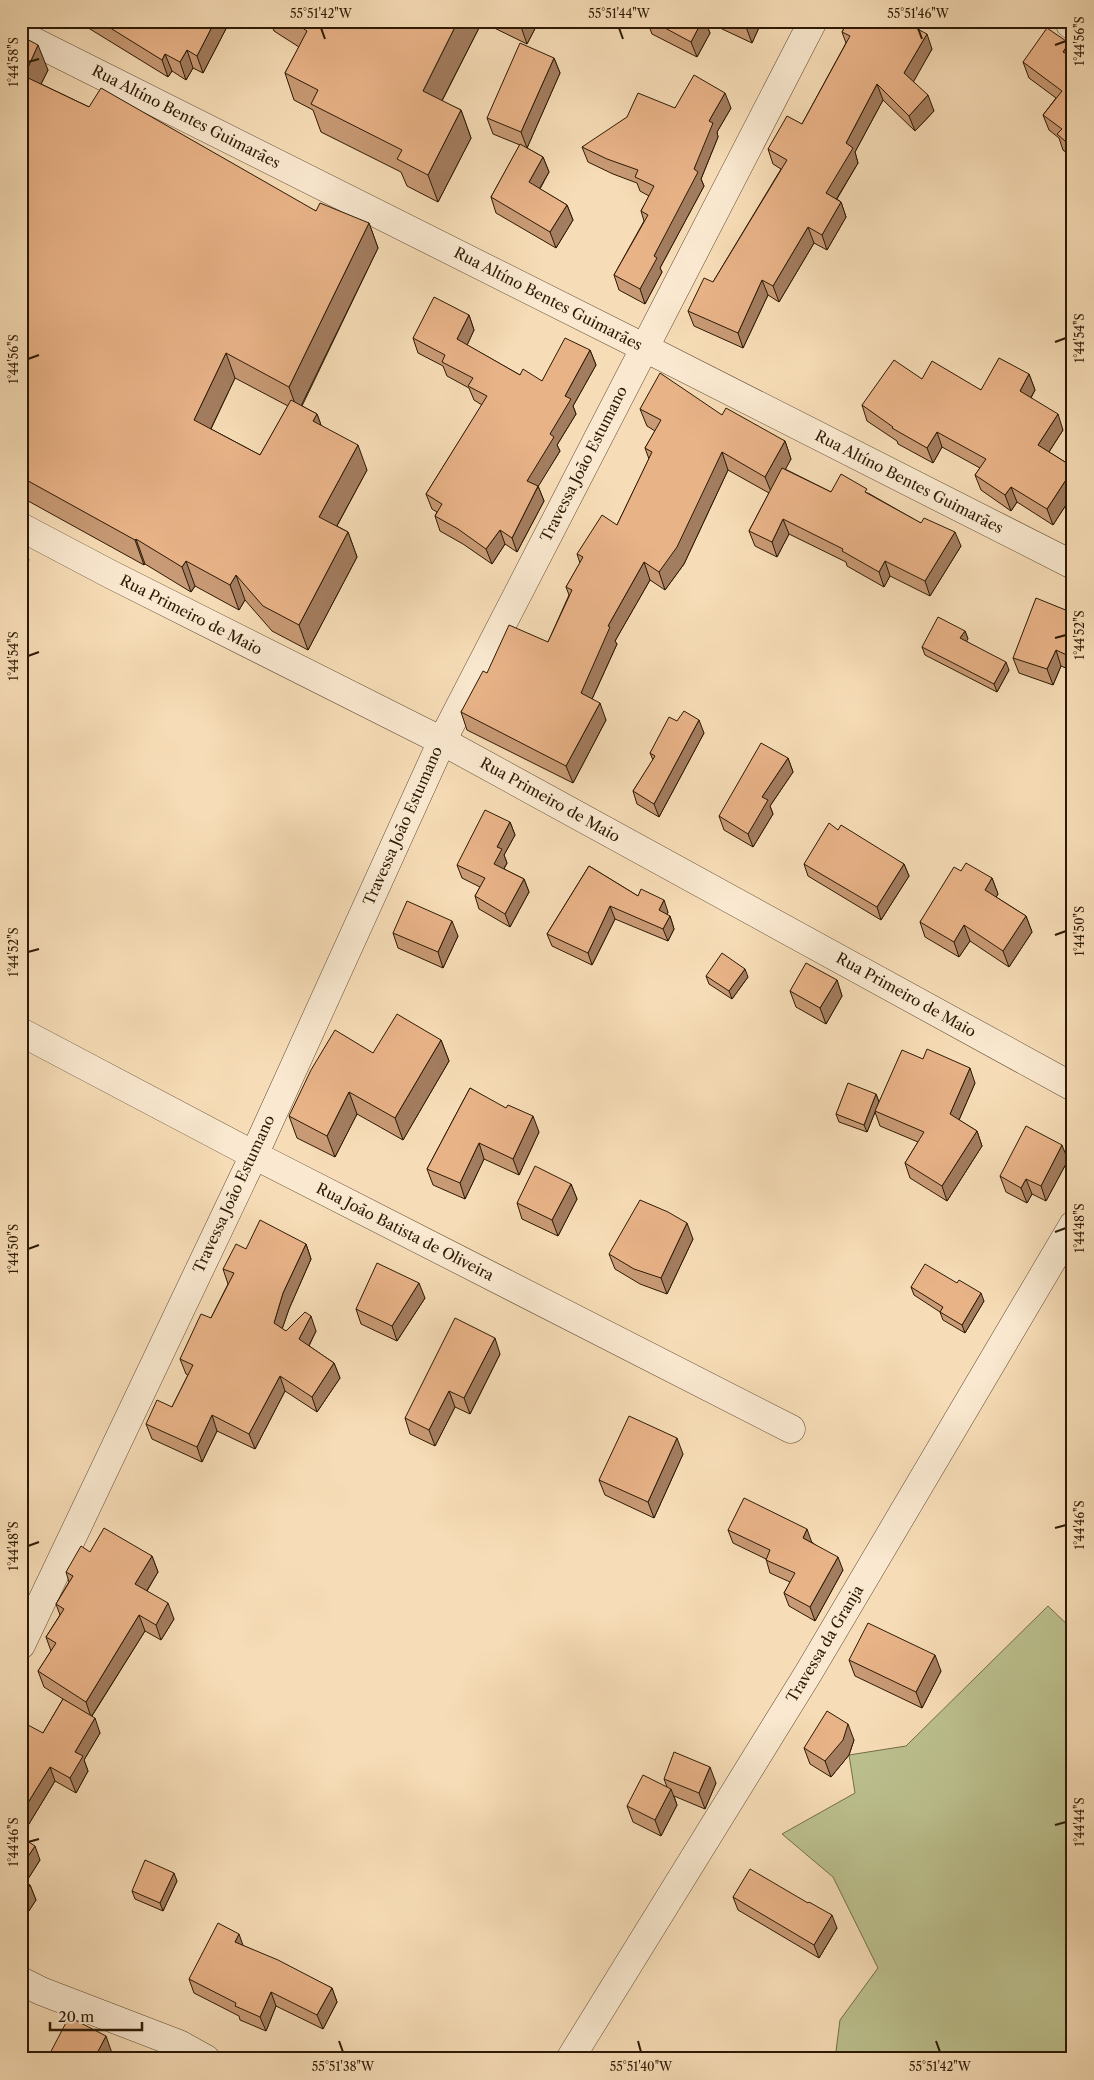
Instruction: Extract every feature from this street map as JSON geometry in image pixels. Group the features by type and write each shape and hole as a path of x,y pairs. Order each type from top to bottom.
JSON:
{"street":[{"name":"Travessa João Estumano","path":"24,1634 254,1155 442,741 813,21"},
{"name":"Rua Altíno Bentes Guimarães","path":"21,35 1073,565"},
{"name":"Rua Primeiro de Maio","path":"21,527 110,574 442,741 1073,1087"},
{"name":"Rua João Batista de Oliveira","path":"21,1032 254,1155 791,1429"},
{"name":"Travessa da Granja","path":"570,2059 809,1672 1073,1225"},
{"path":"21,1981 41,1991 179,2044 206,2059"}],"green space":[{"path":"1048,1606 1073,1630 1073,2059 835,2059 840,2020 878,1968 833,1877 782,1834 855,1793 849,1755 906,1746"}],"building":[{"path":"99,21 215,21 197,56 187,50 180,62 165,54 162,60"},
{"path":"292,21 458,21 423,91 461,110 428,175 397,159 402,150 311,104 318,90 285,73 307,31"},
{"path":"652,21 702,21 691,42"},
{"path":"733,21 749,21 746,27"},
{"path":"848,21 902,21 927,34 904,73 928,95 909,116 877,84 846,143 853,148 826,193 841,202 822,235 808,227 773,286 762,280 738,333 688,311 704,278 713,282 787,160 768,149 787,116 802,124 850,36 842,32"},
{"path":"1047,28 1069,43 1063,52 1073,57 1073,148 1057,134 1062,129 1043,115 1062,91 1023,62"},
{"path":"21,36 38,45 24,76 89,107 101,88 316,211 320,203 369,223 289,387 226,353 194,420 260,455 291,400 317,414 313,421 358,445 319,517 348,532 299,625 263,606 236,575 230,585 186,561 182,567 136,539 21,477"},
{"path":"520,43 554,58 521,132 487,118"},
{"path":"694,75 725,93 709,121 713,123 694,169 698,172 654,256 657,258 640,289 614,275 648,215 641,211 654,186 635,177 638,170 607,159 582,147 627,117 638,93 675,108"},
{"path":"520,144 543,157 529,182 567,205 550,232 491,197"},
{"path":"434,297 469,315 457,339 520,375 523,369 542,381 565,338 590,350 565,396 571,399 550,434 554,437 527,481 538,486 512,538 500,530 486,549 458,529 435,516 442,504 426,494 487,396 468,386 473,378 442,362 445,355 413,338"},
{"path":"999,358 1029,374 1020,391 1058,414 1038,445 1073,467 1073,469 1047,509 1011,487 1005,495 975,475 986,459 937,432 927,448 892,428 862,405 894,360 922,379 932,361 981,390"},
{"path":"660,373 722,415 726,408 785,441 765,477 722,452 677,547 659,572 644,562 608,626 610,627 581,693 600,703 566,766 461,712 483,671 487,673 509,625 548,642 572,590 566,587 583,557 577,554 602,515 617,525 652,452 645,448 661,420 640,409"},
{"path":"782,468 831,492 841,474 867,489 865,492 921,523 924,518 955,532 925,581 885,561 879,572 842,551 843,549 783,519 772,542 749,531"},
{"path":"1036,598 1073,613 1073,658 1056,650 1047,669 1013,658"},
{"path":"938,617 965,631 960,638 1006,662 994,684 922,647"},
{"path":"684,711 699,720 654,804 633,791 655,756 650,753 669,717 677,721"},
{"path":"761,743 788,758 762,797 768,800 748,834 719,816"},
{"path":"485,810 510,822 497,847 502,849 494,864 524,879 505,914 475,896 485,878 457,865"},
{"path":"829,823 838,830 841,825 904,864 877,907 804,864"},
{"path":"966,863 992,878 985,890 1026,916 1003,951 964,925 954,942 920,922 954,867 961,871"},
{"path":"589,866 638,896 641,889 664,900 659,910 670,916 663,929 610,906 588,953 547,934"},
{"path":"407,901 452,921 438,952 393,933"},
{"path":"722,953 745,969 729,991 706,976"},
{"path":"806,963 837,980 820,1008 790,991"},
{"path":"397,1014 441,1040 395,1118 349,1092 327,1136 289,1116 311,1070 335,1030 373,1053"},
{"path":"927,1049 970,1068 950,1114 977,1131 942,1186 905,1163 924,1132 875,1111 902,1050 923,1059"},
{"path":"848,1083 876,1094 864,1125 836,1114"},
{"path":"470,1088 506,1108 508,1105 533,1116 513,1159 479,1143 460,1183 427,1169"},
{"path":"1026,1126 1062,1145 1041,1186 1026,1179 1021,1188 1000,1176"},
{"path":"535,1166 571,1184 552,1220 517,1203"},
{"path":"640,1200 668,1212 687,1223 661,1278 634,1269 609,1254"},
{"path":"260,1220 306,1244 283,1293 274,1323 286,1331 305,1312 311,1316 299,1339 334,1363 312,1397 280,1376 249,1434 212,1415 197,1447 146,1424 157,1400 172,1407 193,1365 180,1359 201,1314 211,1318 234,1273 223,1269 236,1244 246,1249"},
{"path":"377,1263 419,1283 392,1326 356,1309"},
{"path":"925,1264 957,1283 959,1280 981,1293 962,1325 940,1312 943,1307 911,1287"},
{"path":"455,1318 495,1338 464,1398 449,1391 429,1430 405,1418"},
{"path":"629,1416 677,1438 648,1502 599,1480"},
{"path":"744,1498 807,1529 803,1538 838,1557 810,1607 784,1593 795,1573 766,1560 770,1550 728,1530"},
{"path":"104,1528 152,1556 135,1584 168,1603 156,1625 139,1615 86,1702 38,1671 56,1643 46,1637 64,1609 56,1604 73,1576 66,1572 81,1546 90,1552"},
{"path":"868,1623 935,1655 916,1692 849,1660"},
{"path":"63,1699 95,1718 75,1752 83,1756 70,1778 50,1767 21,1814 21,1736 28,1725 43,1733"},
{"path":"827,1711 848,1724 843,1740 825,1761 804,1748"},
{"path":"674,1752 710,1767 699,1793 664,1779"},
{"path":"643,1775 671,1789 655,1820 627,1806"},
{"path":"21,1837 35,1846 21,1867"},
{"path":"145,1860 174,1873 160,1903 132,1891"},
{"path":"750,1869 832,1915 814,1945 733,1897"},
{"path":"21,1879 30,1885 21,1899"},
{"path":"218,1923 239,1934 235,1942 278,1960 332,1988 317,2015 271,1992 260,2017 235,2006 236,2003 189,1979"},
{"path":"69,2017 106,2036 94,2059 47,2059"}]}
